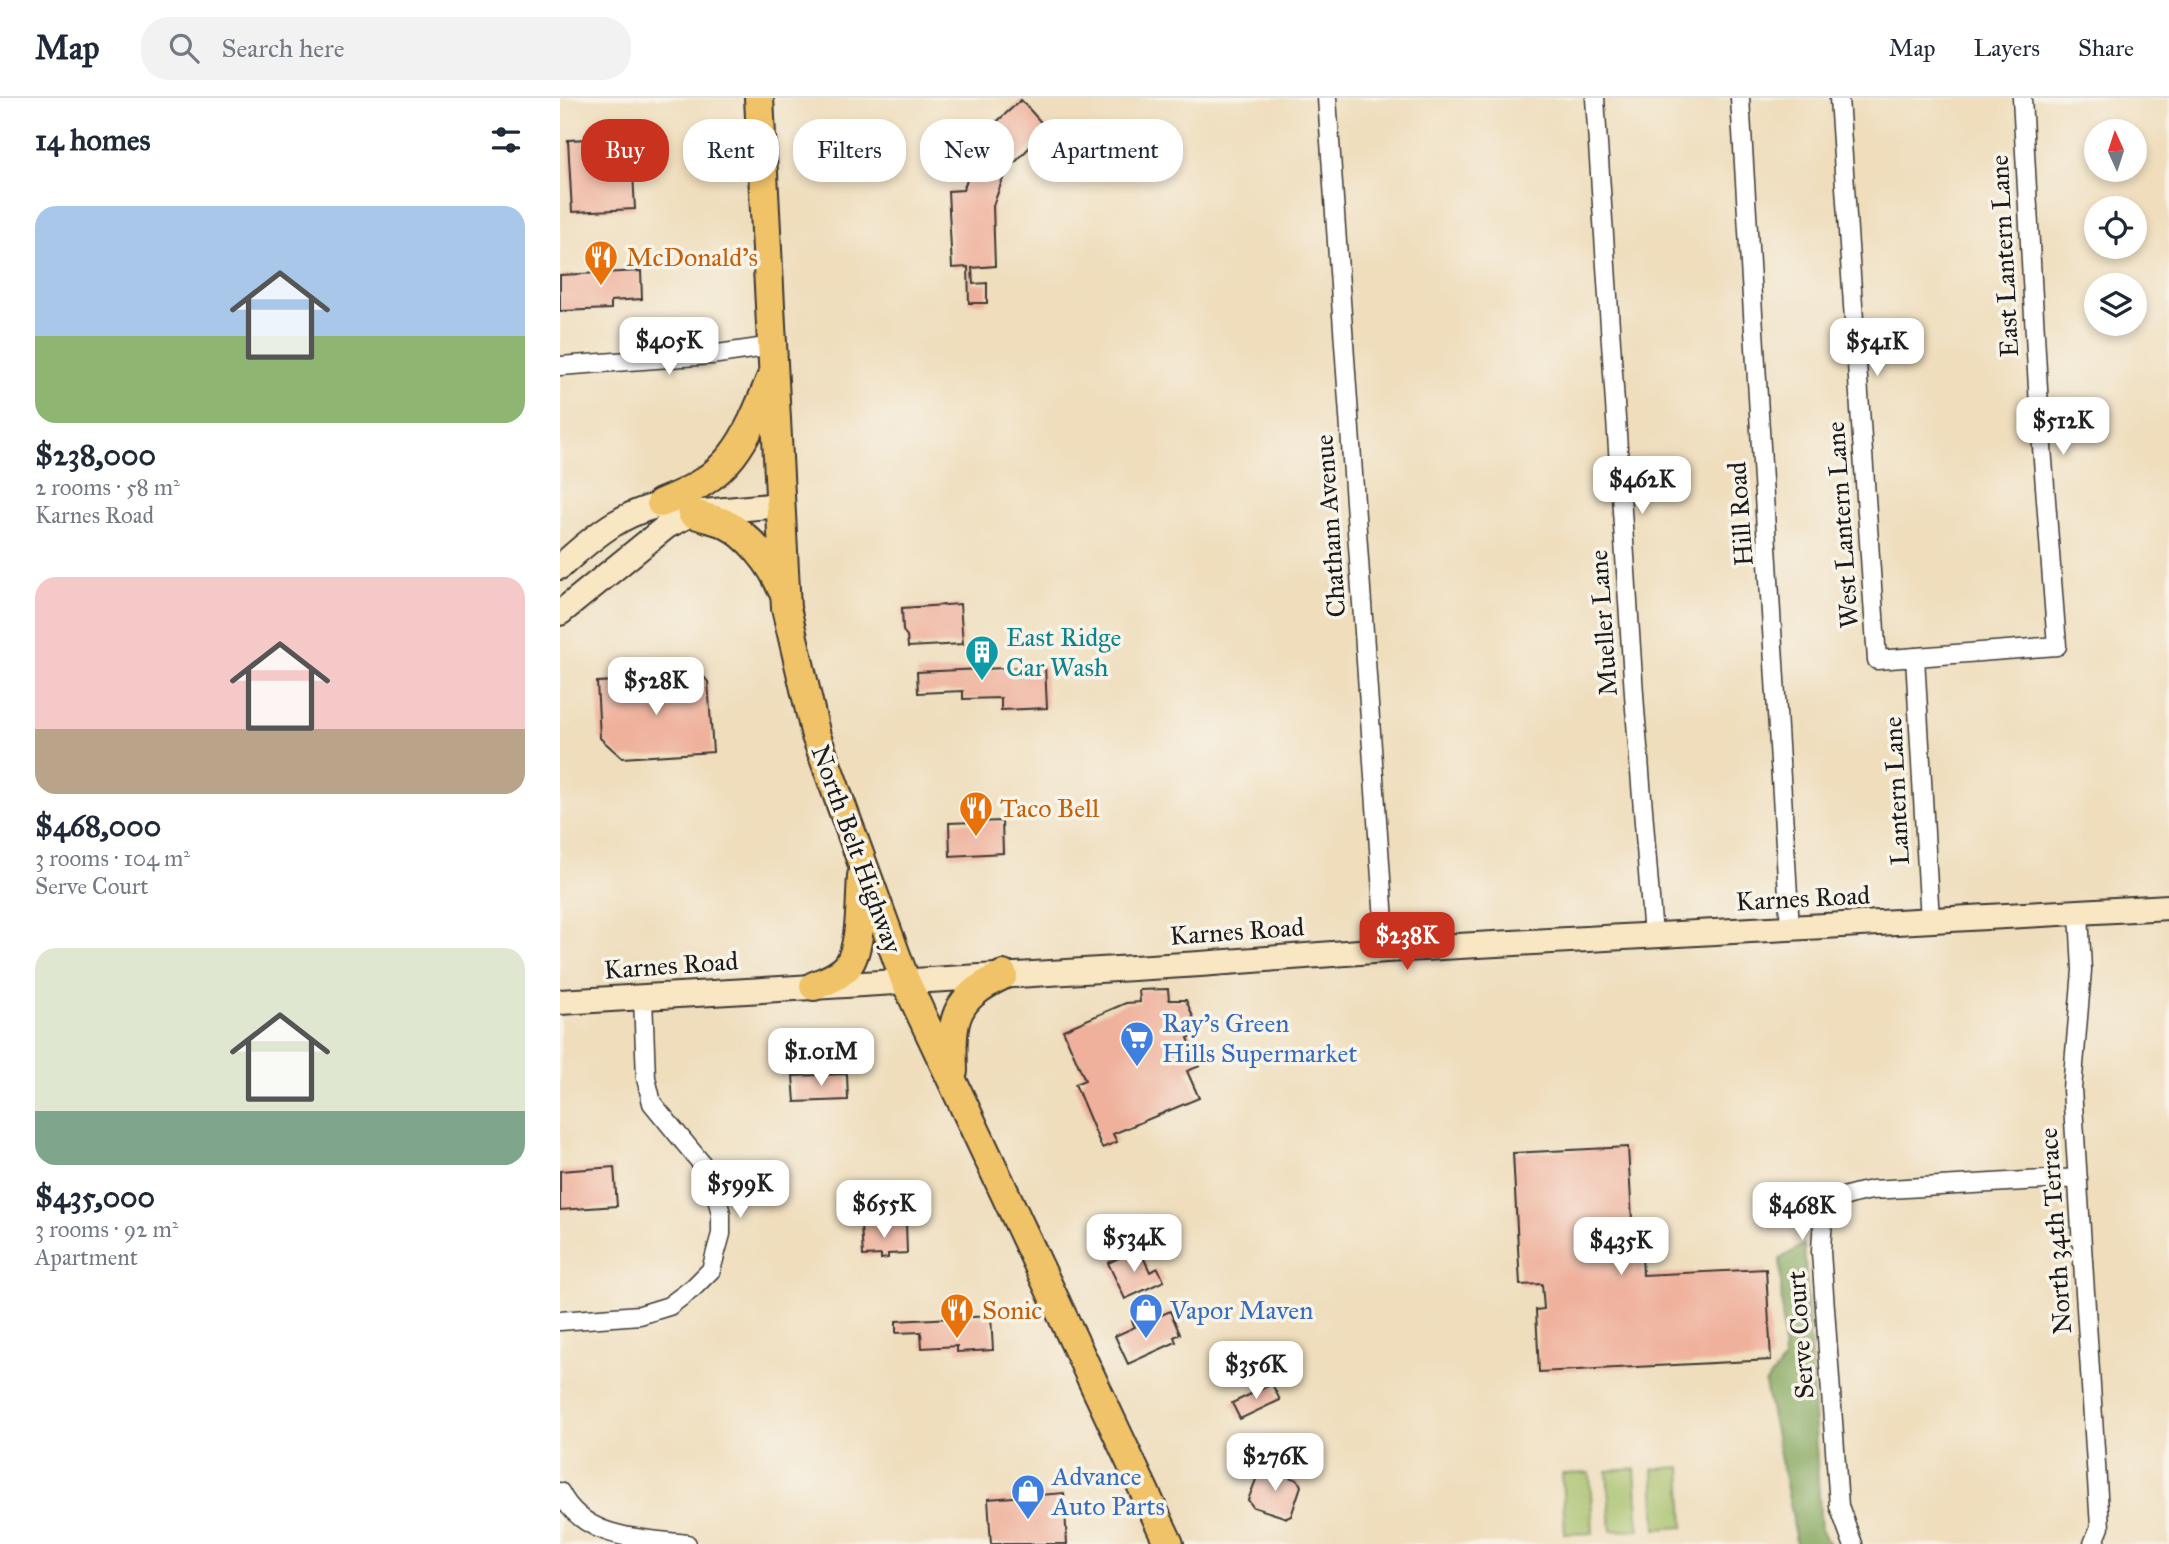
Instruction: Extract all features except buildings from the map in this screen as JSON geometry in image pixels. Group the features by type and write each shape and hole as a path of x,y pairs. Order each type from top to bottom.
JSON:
{"main road":[{"name":"North Belt Highway","path":"759,98 760,119"},
{"path":"775,119 781,98"},
{"name":"North Belt Highway","path":"763,182 786,608 816,736 905,980 1169,1544"},
{"path":"661,503 681,496 712,478 733,454 749,431 774,358"},
{"path":"692,513 725,523 741,536 762,555 785,595"},
{"path":"814,986 835,978 848,966 856,947 863,866"},
{"path":"953,1084 952,1034 957,1016 973,992 1003,975"}],"street":[{"name":"Chatham Avenue","path":"1327,98 1386,950"},
{"name":"Mueller Lane","path":"1595,98 1635,709 1653,936"},
{"name":"Hill Road","path":"1740,98 1790,928"},
{"name":"West Lantern Lane","path":"1839,98 1877,660 1915,657"},
{"name":"East Lantern Lane","path":"1915,657 2057,646 2039,407 2021,98"},
{"path":"560,366 711,355 774,358"},
{"path":"560,568 586,543 624,516 661,503 742,497 781,505"},
{"path":"560,612 667,526 692,513 781,505"},
{"name":"Lantern Lane","path":"1915,657 1930,921"},
{"name":"Karnes Road","path":"560,1002 1386,950 2169,906"},
{"name":"North 34th Terrace","path":"2079,913 2082,970 2072,1089 2100,1527 2093,1544"},
{"path":"560,1321 640,1315 669,1306 711,1270 721,1234 721,1214 714,1186 702,1164 652,1103 646,1078 643,998"},
{"name":"Serve Court","path":"1853,1544 1839,1506 1821,1252 1822,1217 1832,1202 1848,1195 1872,1190 2078,1178"},
{"path":"560,1492 568,1507 577,1516 603,1531 687,1544"}],"green space":[{"path":"1804,1244 1821,1530 1829,1544 1796,1544 1765,1384 1784,1360 1780,1259"},
{"path":"1681,1467 1684,1527 1656,1529 1653,1469"},
{"path":"1635,1469 1639,1530 1611,1531 1607,1471"},
{"path":"1590,1473 1593,1533 1565,1534 1562,1474"}],"place":[{"name":"McDonald's","path":"601,287"},
{"name":"East Ridge Car Wash","path":"982,682"},
{"name":"Taco Bell","path":"976,838"},
{"name":"Ray's Green Hills Supermarket","path":"1137,1068"},
{"name":"Sonic","path":"957,1340"},
{"name":"Vapor Maven","path":"1146,1340"},
{"name":"Advance Auto Parts","path":"1028,1521"}]}
